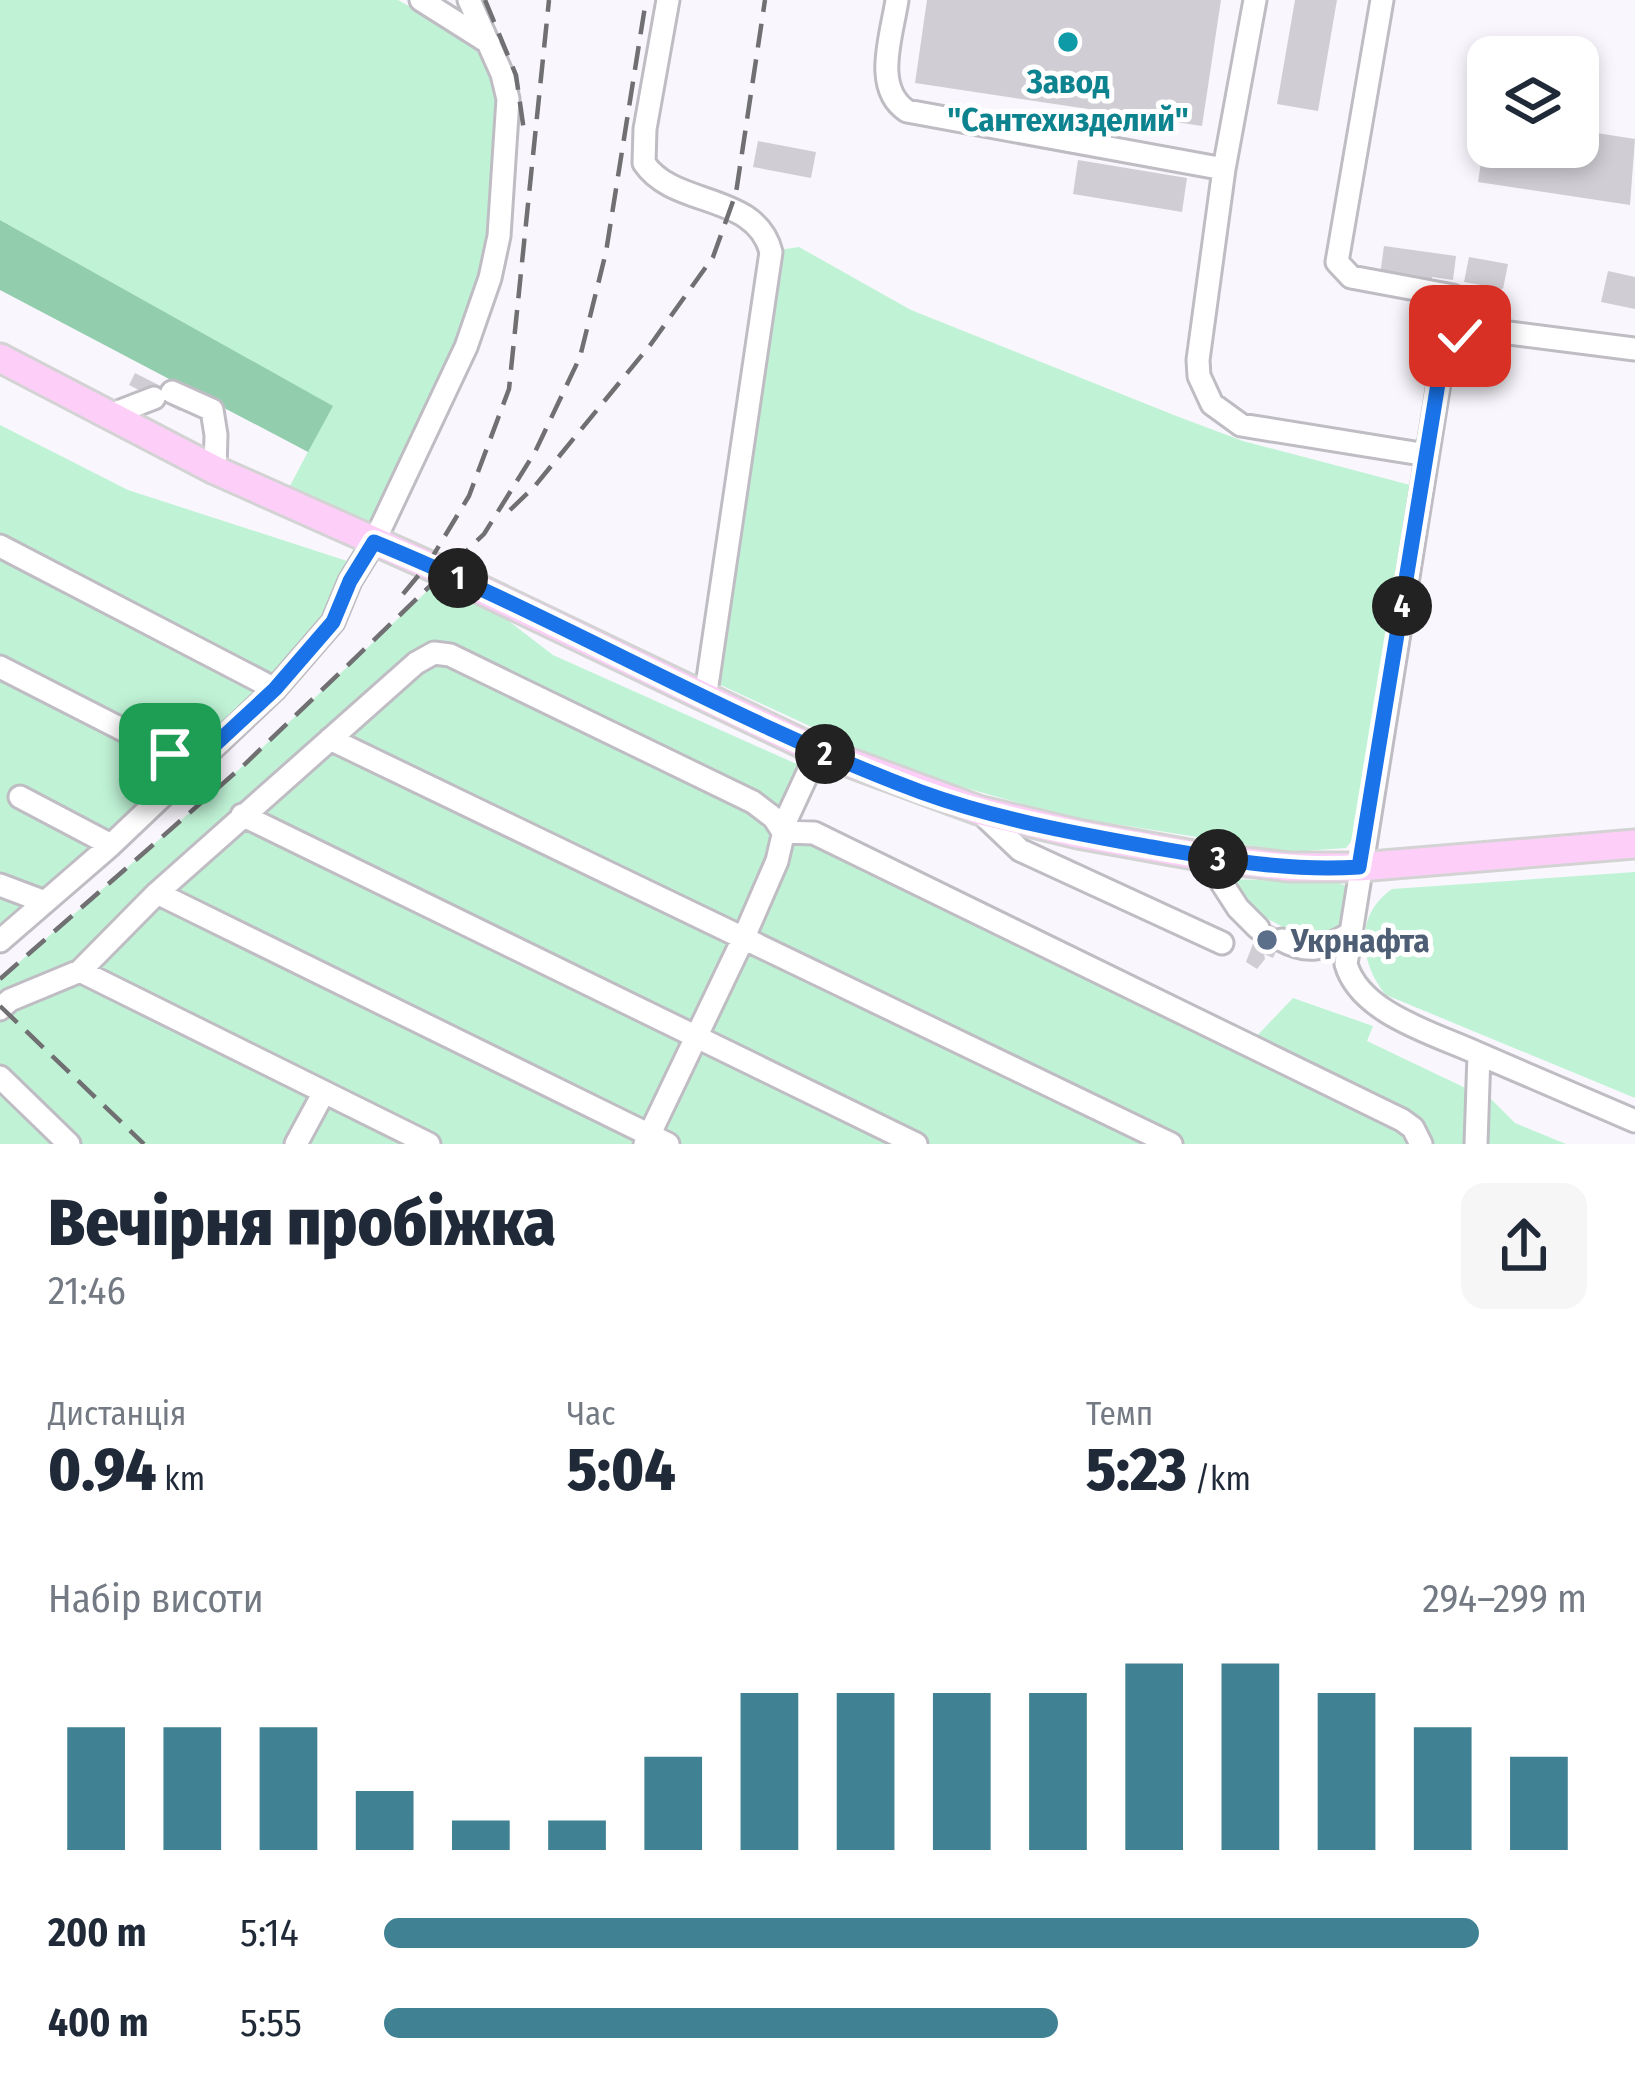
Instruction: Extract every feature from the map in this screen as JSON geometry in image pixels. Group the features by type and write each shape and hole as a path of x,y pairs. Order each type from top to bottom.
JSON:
{"main road":[{"path":"0,358 215,470 446,573 705,699 818,751 978,810 1078,834 1289,867 1359,867 1635,844"}],"street":[{"path":"421,0 489,43"},
{"path":"0,941 275,689 333,622 374,542 447,392 490,278 499,236 508,99 469,0"},
{"path":"668,0 645,129 644,163 661,180 749,218 765,235 771,252 705,699"},
{"path":"897,0 886,80 894,102 907,111 1224,169"},
{"path":"1255,0 1224,169 1198,376 1212,404 1241,425 1426,455"},
{"path":"1382,0 1337,262 1351,277 1453,296 1346,964 1350,979 1372,1001 1479,1054 1635,1121"},
{"path":"1442,359 1460,336 1478,329 1635,349"},
{"path":"110,415 163,395 212,410 215,470"},
{"path":"0,546 275,689"},
{"path":"0,1009 10,1000 80,971 242,815 425,656 443,653 753,802 783,832"},
{"path":"0,667 193,765"},
{"path":"330,739 1171,1144"},
{"path":"157,893 654,1141 696,1036 778,861 783,832 818,751"},
{"path":"20,797 110,844"},
{"path":"978,810 1020,850 1222,943"},
{"path":"242,815 916,1144"},
{"path":"783,832 814,833 1045,945 1402,1120 1413,1127 1421,1144"},
{"path":"1205,857 1238,908 1258,928"},
{"path":"0,885 45,902"},
{"path":"1282,940 1298,949 1314,950 1348,935"},
{"path":"80,971 428,1144"},
{"path":"1476,1144 1479,1054"},
{"path":"0,1077 67,1143"},
{"path":"296,1144 324,1092"}],"green space":[{"path":"0,0 398,0 494,53 502,74 490,278 374,542 282,501 332,406 0,220"},
{"path":"0,220 333,406 308,452 0,290"},
{"path":"799,247 911,310 1179,417 1243,441 1414,486 1360,830 1346,848 1291,852 1065,816 909,772 712,681 778,250"},
{"path":"0,425 128,490 347,561 352,570 344,589 285,673 0,931"},
{"path":"446,573 553,655 801,766 781,816 1252,1041 1293,998 1373,1026 1367,1041 1476,1093 1476,1144 0,1144 0,979 244,765"},
{"path":"1635,872 1635,1098 1386,995 1370,969 1366,926 1371,912 1392,889"},
{"path":"1232,879 1348,887 1342,928 1309,941 1253,911"},
{"path":"1486,1094 1515,1123 1566,1144 1485,1144"}],"building":[{"name":"Завод \"Сантехизделий\"","path":"927,0 1221,0 1202,126 915,83"},
{"path":"1295,0 1337,0 1318,111 1277,104"},
{"path":"1599,133 1635,139 1630,205 1478,182 1480,168 1599,168"},
{"path":"758,141 816,152 811,178 753,167"},
{"path":"1078,160 1187,178 1182,212 1073,194"},
{"path":"1384,246 1456,256 1453,280 1432,277 1431,284 1380,275"},
{"path":"1469,257 1508,264 1503,289 1464,282"},
{"path":"1608,271 1635,277 1635,309 1601,302"},
{"path":"135,373 186,399 180,411 129,385"},
{"path":"1262,920 1286,932 1273,958 1264,954 1257,969 1246,962"}],"railway":[{"path":"485,0 516,75 524,131"},
{"path":"403,594 428,564 469,496 509,389 549,0"},
{"path":"0,979 244,765 484,534 535,452 580,357 606,252 646,0"},
{"path":"510,510 651,344 713,257 736,193 765,0"},
{"path":"0,1006 144,1144"}],"place":[{"name":"Завод \"Сантехизделий\"","path":"1068,42"},
{"name":"Укрнафта","path":"1267,940"}],"route":[{"path":"170,754 193,765 275,689 333,622 374,542 818,751 925,794 1078,834 1205,857 1289,867 1359,867 1442,359 1460,336"}]}
